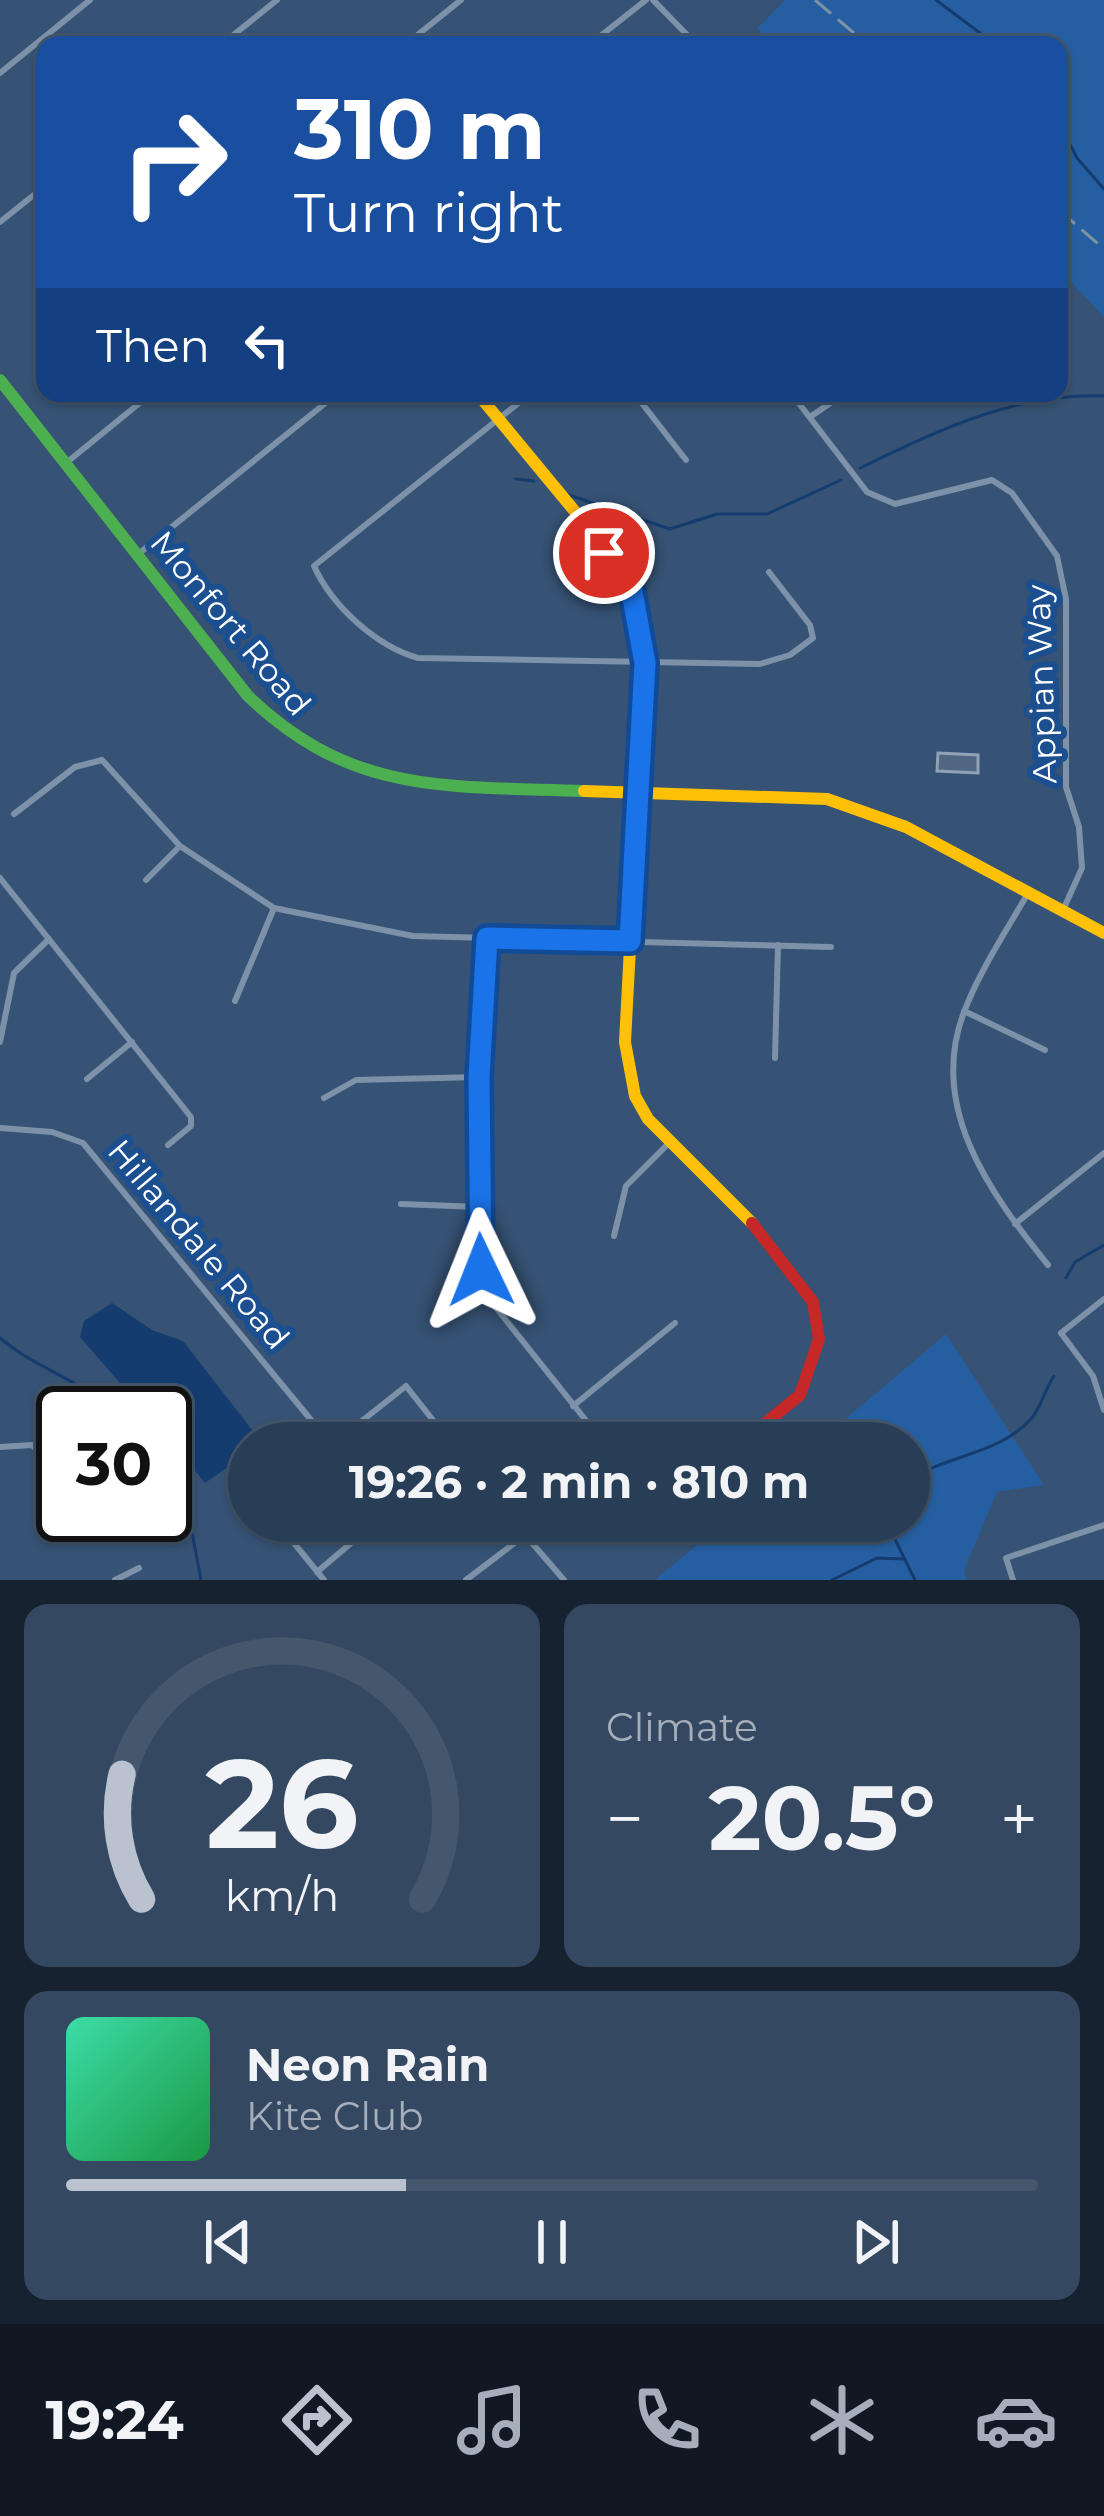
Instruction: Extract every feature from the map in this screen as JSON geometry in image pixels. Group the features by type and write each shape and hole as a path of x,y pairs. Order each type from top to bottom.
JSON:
{"street":[{"path":"46,36 90,0"},
{"path":"232,36 277,0"},
{"path":"416,36 461,0"},
{"path":"602,36 650,0 688,36"},
{"path":"0,73 36,44"},
{"path":"0,222 36,193"},
{"name":"Monfort Road","path":"0,380 272,720 310,751 352,772 391,783 827,799 906,827 1104,933"},
{"path":"66,463 141,402"},
{"path":"137,555 327,402"},
{"path":"484,402 632,592 645,663 635,792 628,1075 635,1096 668,1144 773,1244 813,1302 819,1339 800,1395 767,1422"},
{"path":"520,402 314,566 366,630 392,651 418,658 760,664 804,647 813,632 769,572"},
{"path":"641,402 686,460"},
{"name":"Appian Way","path":"798,402 867,492 895,504 992,480 1012,493 1057,556 1066,598 1066,787 1079,827 1082,868 1061,913"},
{"path":"811,417 832,402"},
{"path":"14,814 76,767 102,760 180,845 274,908 413,936 831,947"},
{"path":"146,880 180,845"},
{"path":"0,878 191,1117 191,1126 168,1145"},
{"path":"1028,893 964,1011 955,1064 958,1117 991,1193 1048,1265"},
{"path":"236,1001 274,908"},
{"path":"487,938 479,1077 478,1253 488,1292 586,1422"},
{"path":"0,1042 14,973 49,939"},
{"path":"775,1058 778,946"},
{"path":"964,1011 1046,1050"},
{"path":"87,1079 132,1042"},
{"path":"324,1098 356,1080 479,1077"},
{"name":"Hillandale Road","path":"0,1128 52,1132 83,1143 315,1422"},
{"path":"614,1236 626,1186 668,1144"},
{"path":"1015,1224 1104,1153"},
{"path":"401,1204 479,1207"},
{"path":"1104,1299 1061,1333 1083,1360 1102,1395 1104,1410"},
{"path":"573,1406 674,1323"},
{"path":"359,1422 406,1386 434,1422"},
{"path":"0,1447 32,1445 36,1449"},
{"path":"1013,1580 1006,1558 1104,1526"},
{"path":"293,1542 324,1580"},
{"path":"317,1571 352,1542"},
{"path":"466,1580 516,1542"},
{"path":"531,1542 564,1580"},
{"path":"115,1580 139,1568"}],"shaded area":[{"path":"785,0 1104,0 1104,317 1068,279 1068,36 763,36 758,28"},
{"path":"112,1303 152,1330 183,1341 246,1422 228,1422 228,1467 205,1483 192,1467 192,1386 123,1386 80,1337 84,1321"},
{"path":"946,1334 1044,1485 997,1492 964,1570 967,1580 655,1580 700,1542 930,1542 930,1422 842,1422"}],"building":[{"path":"938,753 978,755 978,773 937,771"}],"waterway":[{"path":"936,0 984,36"},
{"path":"1068,140 1104,189"},
{"path":"1068,397 1104,396"},
{"path":"860,468 948,428 1034,402"},
{"path":"516,479 534,481"},
{"path":"569,495 670,529 717,514 767,514 841,480"},
{"path":"1066,1278 1075,1262 1104,1245"},
{"path":"0,1338 78,1386"},
{"path":"930,1469 1018,1431 1034,1415 1054,1376"},
{"path":"192,1532 201,1580"},
{"path":"896,1542 915,1580"},
{"path":"832,1580 877,1558 903,1559"}],"railway":[{"path":"815,0 857,36"},
{"path":"1068,218 1104,249"}],"traffic: fast":[{"path":"0,380 248,696 287,729 364,769 404,779 584,791"}],"traffic: slow":[{"path":"484,402 577,514 631,590 645,663 625,1042 635,1096 648,1119 752,1223"},
{"path":"584,791 827,799 906,827 1104,933"}],"traffic: jam":[{"path":"752,1223 813,1302 819,1339 800,1395 767,1422"}],"route":[{"path":"481,1270 479,1077 487,938 630,941 645,663 632,592 604,553"}]}
